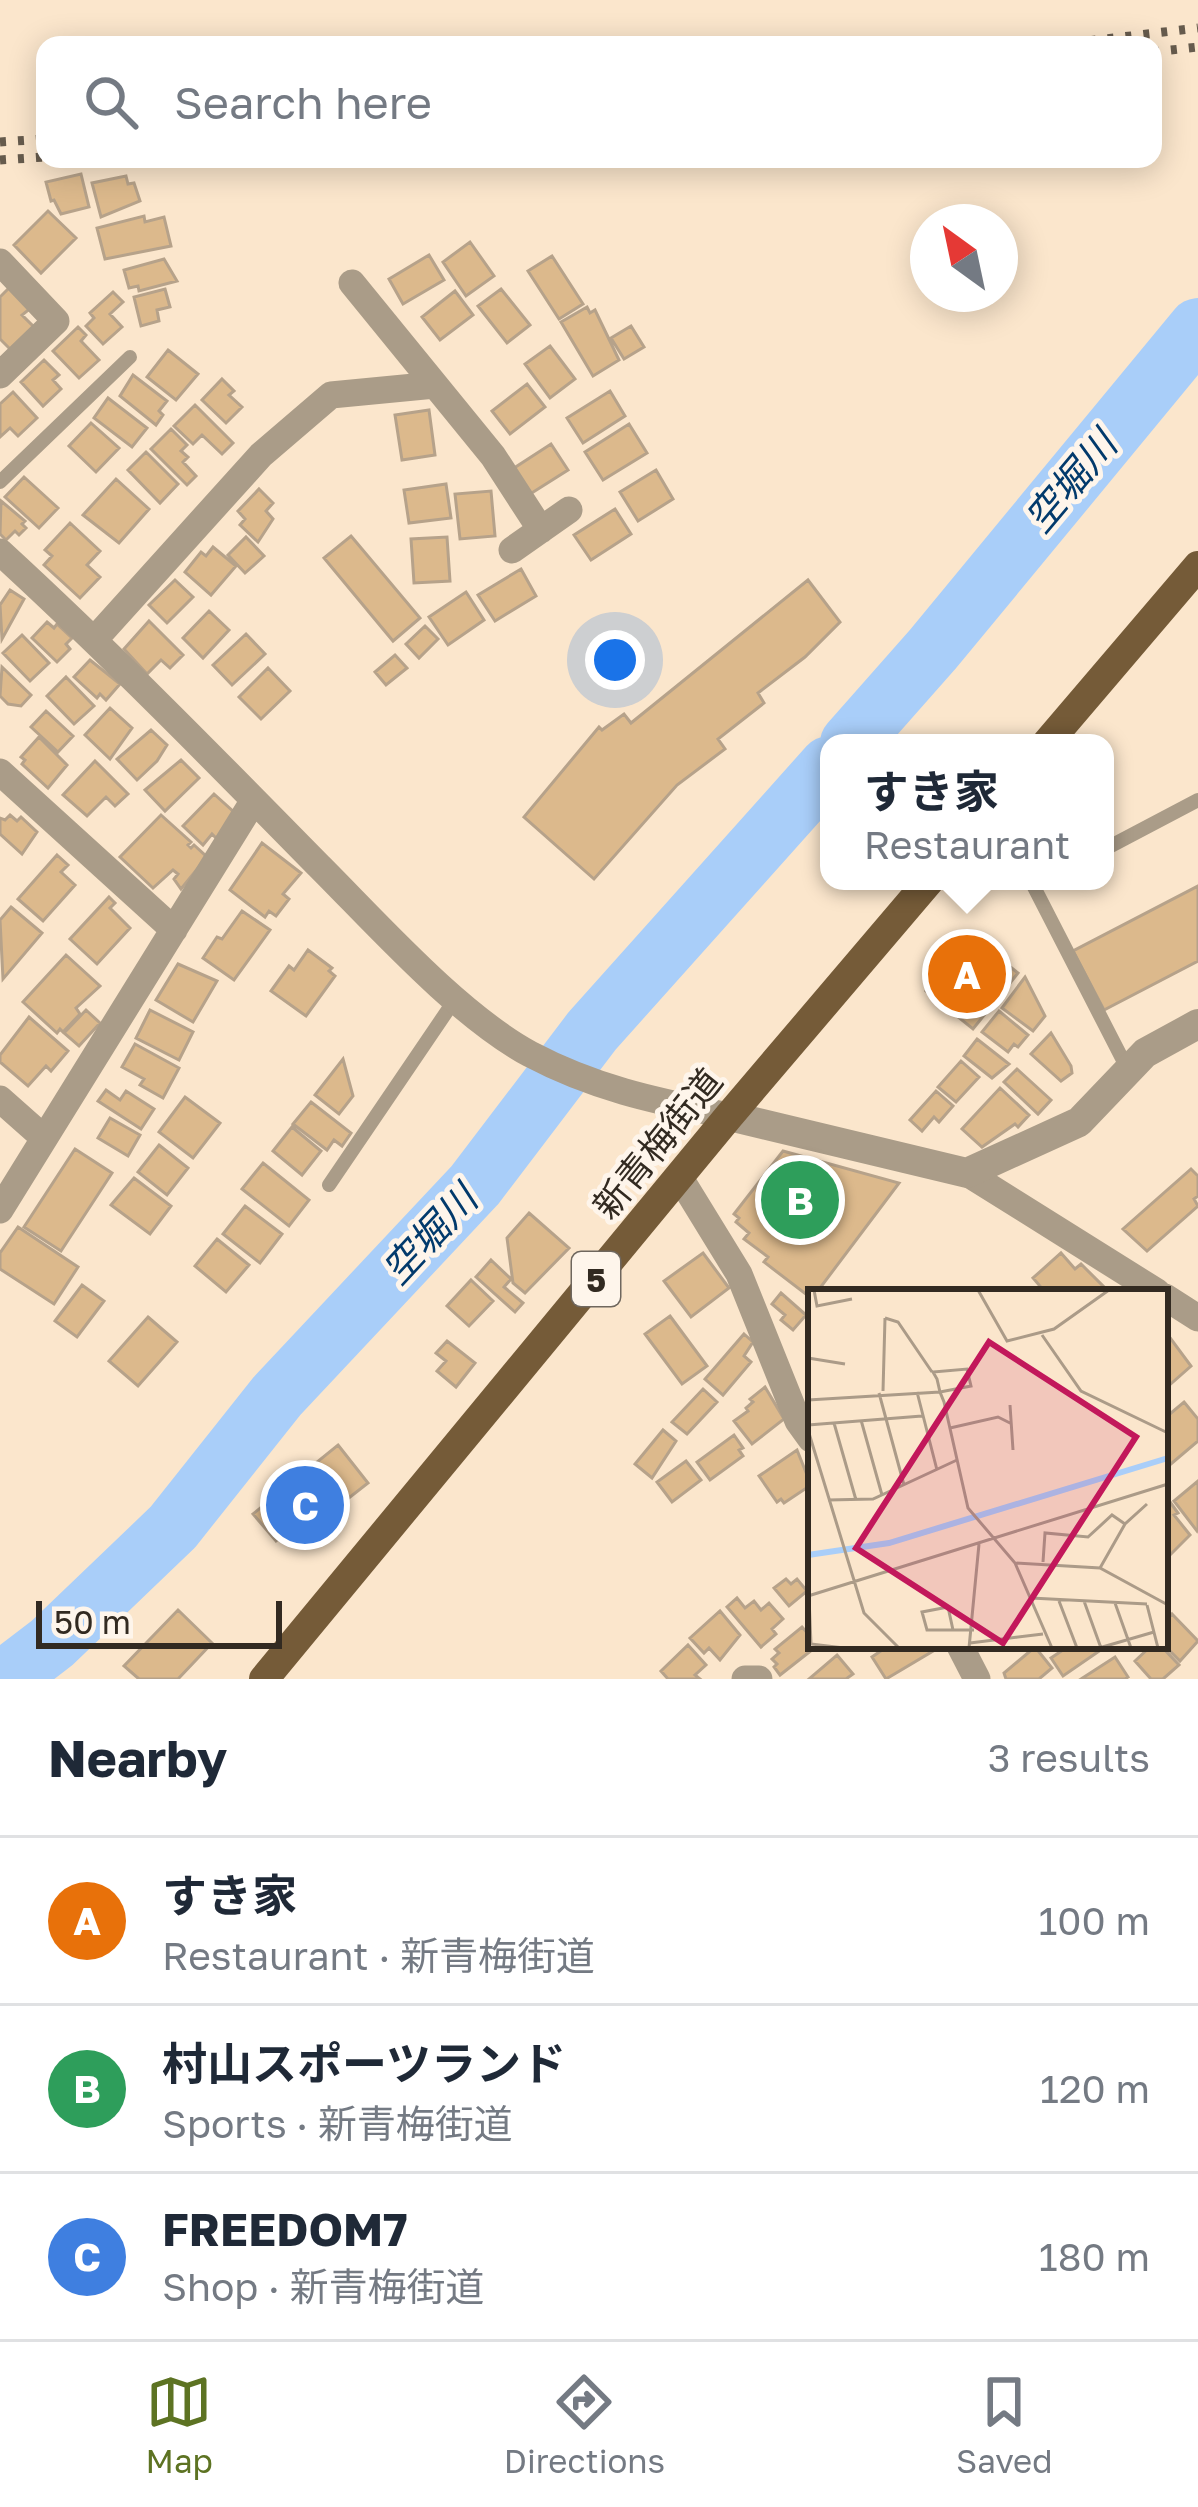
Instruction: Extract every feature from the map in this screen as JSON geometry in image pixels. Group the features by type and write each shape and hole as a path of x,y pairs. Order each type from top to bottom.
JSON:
{"main road":[{"path":"1055,734 1198,566"},
{"name":"新青梅街道","path":"264,1679 921,890"}],"street":[{"path":"0,262 56,321 0,375"},
{"path":"352,284 493,456 541,530"},
{"path":"95,639 261,455 331,395 435,385"},
{"path":"512,550 569,510"},
{"path":"0,552 95,639 390,938 496,1034 614,1092 967,1173 1153,1289"},
{"path":"2,779 174,930"},
{"path":"0,1210 254,800"},
{"path":"967,1173 1079,1122 1145,1053 1198,1024"},
{"path":"0,1099 44,1138"},
{"path":"680,1178 739,1274 798,1421 808,1435"},
{"path":"1168,1298 1197,1316"},
{"path":"962,1649 977,1679"},
{"path":"745,1679 759,1679"}],"lane":[{"path":"0,482 130,357"},
{"path":"1114,844 1198,800"},
{"path":"1036,890 1127,1068"},
{"path":"329,1185 456,998"}],"building":[{"path":"81,174 89,207 61,214 46,182"},
{"path":"126,176 140,201 101,217 92,183"},
{"path":"48,211 76,238 41,273 14,245"},
{"path":"144,216 145,222 164,217 171,246 105,259 97,228"},
{"path":"470,242 494,276 466,296 443,262"},
{"path":"429,255 444,280 403,304 389,279"},
{"path":"552,256 583,304 559,319 528,271"},
{"path":"164,259 177,281 139,291 138,286 129,288 124,270"},
{"path":"12,285 32,307 22,315 35,328 11,350 0,339 0,297"},
{"path":"165,289 170,307 157,310 159,321 141,326 134,297"},
{"path":"501,289 530,325 507,343 478,306"},
{"path":"455,291 473,315 440,340 422,317"},
{"path":"113,292 123,302 110,314 122,327 103,344 86,326 94,318 90,313"},
{"path":"587,307 590,313 595,310 619,360 593,376 561,322"},
{"path":"631,326 644,347 624,359 611,338"},
{"path":"78,327 86,335 81,341 99,360 79,378 53,351"},
{"path":"550,346 575,379 550,398 525,364"},
{"path":"168,350 198,374 176,400 147,377"},
{"path":"44,360 59,375 53,380 61,389 43,406 21,382"},
{"path":"133,375 167,401 156,425 120,396"},
{"path":"222,379 234,391 229,395 242,407 226,423 202,400"},
{"path":"527,384 545,407 510,434 492,411"},
{"path":"610,391 625,416 583,443 567,418"},
{"path":"13,392 37,418 18,436 10,428 0,437 0,404"},
{"path":"108,398 147,428 132,447 94,418"},
{"path":"195,405 233,443 222,454 202,435 193,444 174,426"},
{"path":"429,410 435,455 402,460 395,415"},
{"path":"91,423 119,448 96,472 69,446"},
{"path":"629,424 647,453 603,480 585,452"},
{"path":"171,429 187,445 181,451 188,457 183,462 196,476 187,485 151,449"},
{"path":"551,444 568,470 527,496 511,470"},
{"path":"146,452 178,484 160,503 128,470"},
{"path":"656,470 673,499 638,521 620,492"},
{"path":"24,477 58,508 39,528 5,497"},
{"path":"116,479 149,509 119,543 83,515"},
{"path":"446,484 451,518 409,523 404,490"},
{"path":"259,489 273,503 266,511 273,519 258,542 240,525 245,519 238,511"},
{"path":"491,491 495,536 460,539 455,494"},
{"path":"1,501 25,521 26,528 6,540 0,534"},
{"path":"615,509 631,534 591,560 574,535"},
{"path":"70,523 100,551 87,565 100,577 80,598 44,565 52,556 45,550"},
{"path":"351,536 420,618 393,641 324,558"},
{"path":"246,537 264,556 245,573 228,555"},
{"path":"447,537 450,581 414,583 411,539"},
{"path":"213,547 236,566 211,595 185,572 201,552 206,556"},
{"path":"521,569 536,596 495,621 478,595"},
{"path":"175,580 193,597 167,623 149,605"},
{"path":"808,580 840,622 758,693 764,703 718,739 725,749 677,785 594,879 524,817 599,727 602,730 624,714 631,723"},
{"path":"10,590 24,599 2,639 0,605"},
{"path":"466,592 484,620 448,645 429,617"},
{"path":"209,611 229,630 203,658 183,638"},
{"path":"149,621 183,655 170,668 161,660 147,674 124,649"},
{"path":"47,622 54,628 57,624 72,638 66,644 70,649 57,662 32,638"},
{"path":"425,626 438,639 419,658 406,644"},
{"path":"246,634 265,654 232,685 213,665"},
{"path":"22,635 49,663 30,681 3,653"},
{"path":"395,655 407,668 386,685 375,672"},
{"path":"90,660 120,684 106,700 100,694 97,698 74,677"},
{"path":"2,667 31,695 21,706 8,704 0,696"},
{"path":"268,668 290,691 261,719 239,697"},
{"path":"66,677 94,706 74,724 47,696"},
{"path":"110,708 132,728 110,759 85,735"},
{"path":"46,711 73,736 58,752 31,727"},
{"path":"151,730 167,745 137,780 117,759"},
{"path":"39,737 67,765 48,788 22,764 21,757"},
{"path":"181,760 199,778 165,811 145,790"},
{"path":"95,761 128,794 115,806 106,797 87,816 63,795"},
{"path":"214,794 235,813 217,839 212,834 203,845 183,826"},
{"path":"10,815 17,821 21,817 37,832 22,854 0,834 0,818"},
{"path":"161,815 191,842 191,848 194,845 207,857 181,889 173,870 153,888 120,857"},
{"path":"262,843 301,873 283,894 289,899 276,916 269,911 265,917 230,890"},
{"path":"57,855 68,865 61,872 75,885 43,921 18,899"},
{"path":"1198,886 1198,961 1104,1010 1073,951"},
{"path":"109,897 115,903 110,908 130,928 97,964 70,939"},
{"path":"11,907 42,933 3,979 0,920"},
{"path":"242,911 270,930 234,980 203,958"},
{"path":"970,935 1018,973 973,1029 926,991"},
{"path":"308,950 332,968 329,971 335,976 306,1016 271,991"},
{"path":"66,955 100,986 76,1008 80,1014 57,1033 23,1002"},
{"path":"178,964 217,981 193,1022 156,1000"},
{"path":"1025,977 1045,1016 1033,1031 1002,1008"},
{"path":"86,1010 100,1023 79,1046 64,1033"},
{"path":"150,1010 193,1032 179,1060 136,1038"},
{"path":"999,1011 1028,1035 1008,1052 982,1032"},
{"path":"29,1017 68,1051 51,1071 46,1066 28,1086 0,1062 0,1055"},
{"path":"1051,1033 1071,1066 1072,1073 1061,1081 1031,1054"},
{"path":"977,1039 1009,1064 992,1078 964,1056"},
{"path":"135,1044 179,1068 163,1098 140,1085 144,1079 122,1067"},
{"path":"343,1059 353,1096 339,1114 315,1095"},
{"path":"961,1061 979,1077 956,1102 938,1087"},
{"path":"1017,1069 1051,1100 1038,1114 1004,1082"},
{"path":"1000,1088 1029,1115 1018,1127 1015,1124 982,1147 962,1129"},
{"path":"106,1090 120,1100 126,1091 154,1109 141,1129 98,1101"},
{"path":"936,1091 953,1106 939,1122 934,1117 922,1131 910,1120"},
{"path":"185,1097 220,1123 193,1158 159,1132"},
{"path":"311,1102 351,1133 342,1146 334,1140 327,1150 293,1124"},
{"path":"110,1118 140,1135 128,1156 98,1138"},
{"path":"292,1127 321,1151 302,1175 273,1151"},
{"path":"159,1145 188,1168 167,1195 138,1172"},
{"path":"75,1149 112,1173 61,1251 24,1227"},
{"path":"783,1151 899,1183 819,1289 808,1289 808,1296 764,1262 768,1257 744,1239 749,1233 734,1214"},
{"path":"263,1163 309,1200 289,1226 242,1189"},
{"path":"1191,1169 1198,1176 1194,1199 1198,1206 1147,1251 1123,1229"},
{"path":"134,1178 171,1206 150,1234 111,1205"},
{"path":"245,1206 282,1234 260,1263 223,1234"},
{"path":"529,1213 569,1248 525,1293 513,1283 507,1238"},
{"path":"18,1227 78,1267 54,1304 0,1269 0,1253"},
{"path":"217,1239 249,1265 226,1292 195,1266"},
{"path":"703,1253 729,1288 691,1317 664,1281"},
{"path":"1061,1253 1075,1269 1081,1264 1105,1288 1042,1289 1033,1278"},
{"path":"491,1260 511,1279 504,1287 523,1303 515,1312 476,1277"},
{"path":"471,1280 493,1301 469,1326 447,1306"},
{"path":"82,1285 104,1301 77,1337 55,1321"},
{"path":"781,1293 806,1315 793,1330 772,1304"},
{"path":"670,1316 707,1366 682,1384 645,1334"},
{"path":"148,1317 177,1342 138,1386 109,1361"},
{"path":"744,1334 753,1342 744,1356 751,1362 723,1395 705,1379"},
{"path":"1171,1339 1191,1366 1168,1386"},
{"path":"447,1341 475,1363 456,1387 437,1371 446,1361 436,1353"},
{"path":"765,1387 784,1419 752,1444 734,1421 748,1411 750,1399"},
{"path":"703,1389 717,1402 687,1434 672,1422"},
{"path":"1184,1402 1198,1419 1198,1441 1168,1466 1168,1415"},
{"path":"663,1430 676,1441 652,1478 635,1464"},
{"path":"734,1435 743,1456 710,1480 697,1462"},
{"path":"338,1445 368,1483 331,1512 323,1502 276,1541 253,1514"},
{"path":"797,1450 808,1487 784,1503 777,1502 759,1476"},
{"path":"686,1461 701,1480 672,1502 657,1482"},
{"path":"1198,1481 1198,1529 1197,1531 1174,1501"},
{"path":"1168,1504 1190,1535 1168,1557"},
{"path":"786,1579 791,1584 797,1579 807,1591 789,1606 774,1588"},
{"path":"737,1598 745,1608 754,1601 761,1610 769,1603 783,1619 772,1629 776,1634 761,1647 727,1607"},
{"path":"178,1610 212,1643 178,1679 139,1679 124,1666"},
{"path":"720,1611 740,1635 720,1660 709,1648 704,1653 690,1638"},
{"path":"1172,1614 1198,1641 1180,1661 1168,1649"},
{"path":"802,1627 808,1634 808,1649 813,1649 780,1675 772,1659 779,1653 775,1649"},
{"path":"688,1645 706,1665 695,1675 700,1679 668,1679 661,1671"},
{"path":"884,1649 933,1651 886,1679 872,1657"},
{"path":"1033,1649 1052,1668 1039,1679 1006,1679 1004,1673"},
{"path":"1064,1649 1102,1649 1063,1676 1051,1658"},
{"path":"1148,1649 1164,1649 1179,1665 1163,1679 1151,1679 1135,1661"},
{"path":"837,1655 853,1674 846,1679 809,1679"},
{"path":"1115,1657 1125,1679 1081,1679"}],"waterway":[{"name":"空堀川","path":"858,734 1198,328"},
{"name":"空堀川","path":"5,1679 52,1643 173,1527 277,1396 475,1185 592,1031 820,776"}],"railway":[{"path":"1130,36 1198,28"},
{"path":"1162,51 1198,47"},
{"path":"0,142 36,140"},
{"path":"0,160 36,158"}],"place":[{"name":"すき家","path":"967,974"},
{"name":"村山スポーツランド","path":"800,1200"},
{"name":"FREEDOM7","path":"305,1505"}]}
